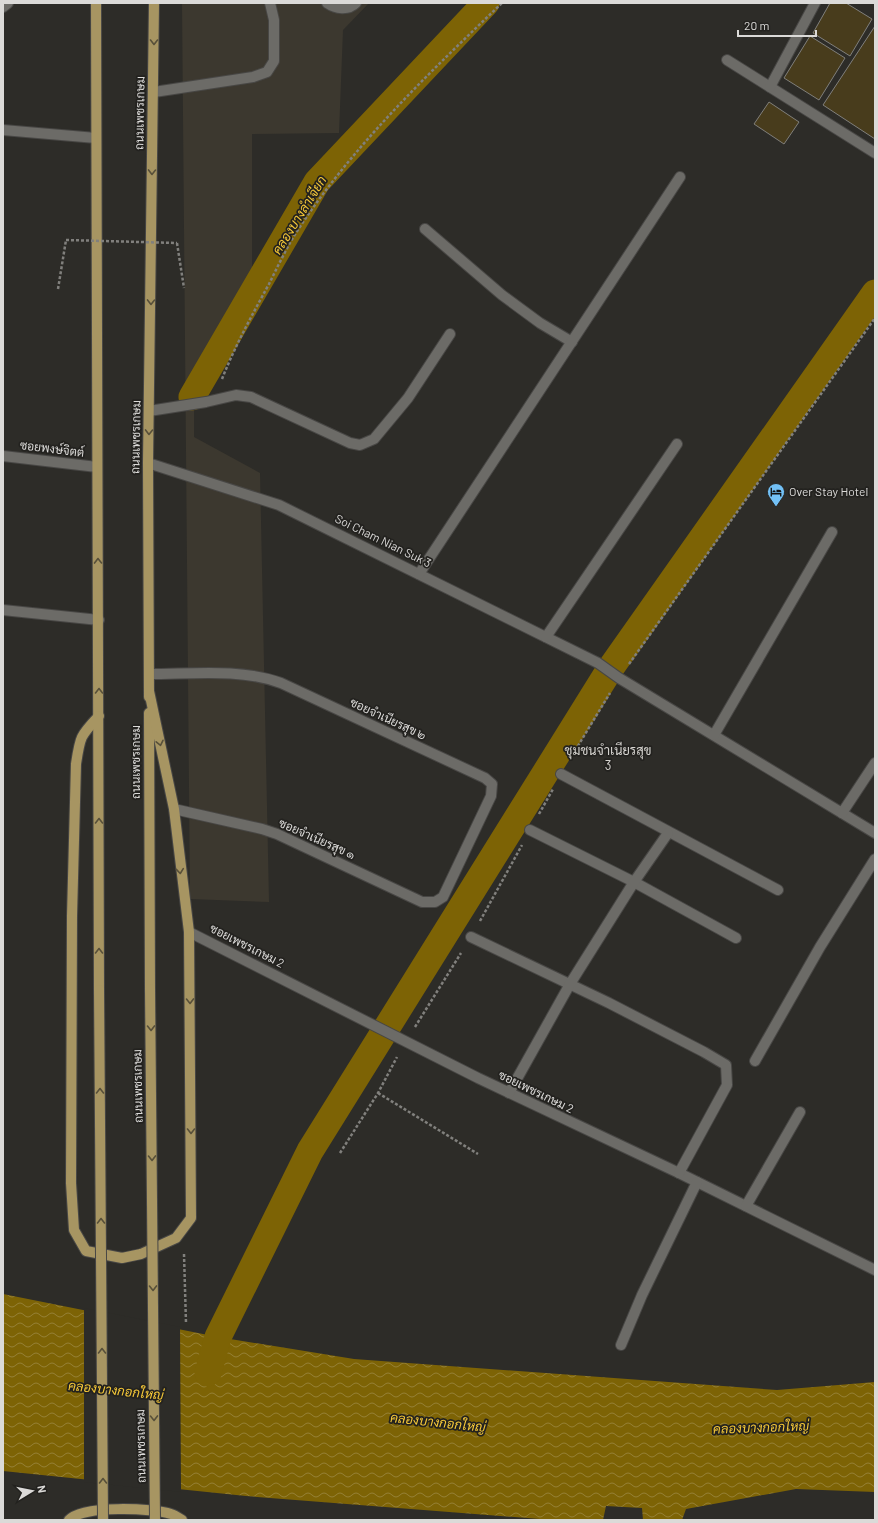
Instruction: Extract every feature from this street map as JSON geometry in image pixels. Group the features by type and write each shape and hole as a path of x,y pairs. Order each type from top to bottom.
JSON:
{"main road":[{"path":"96,3 97,467 100,716 99,990 103,1520"},
{"name":"ถนนเพชรเกษม","path":"154,3 148,464 148,691 155,1520"},
{"path":"100,716 83,732 79,743 76,764 73,832 71,1183 74,1230 86,1251 122,1258 142,1254 176,1238 191,1218 189,932 174,809 148,691"},
{"path":"68,1520 90,1511 125,1509 172,1514 182,1520"}],"street":[{"path":"3,7 8,3"},
{"path":"154,92 253,76 267,72 274,61 274,20 270,3"},
{"path":"326,3 338,9 354,5 356,3"},
{"path":"770,87 815,3"},
{"path":"727,60 875,153"},
{"path":"3,130 96,138"},
{"path":"419,574 680,177"},
{"path":"425,229 502,296 540,323 572,342"},
{"path":"149,411 236,395 251,397 350,443 360,445 374,439 408,398 450,334"},
{"path":"546,637 677,444"},
{"name":"ซอยพงษ์จิตต์","path":"3,456 97,467"},
{"name":"Soi Cham Nian Suk 3","path":"148,464 279,504 598,663 875,833"},
{"path":"714,735 832,532"},
{"path":"3,610 99,620"},
{"name":"ซอยจำเนียรสุข ๒","path":"148,674 241,674 264,677 485,778 492,784 491,796 443,897"},
{"path":"842,813 875,764"},
{"path":"561,774 668,833 778,890"},
{"name":"ซอยจำเนียรสุข ๑","path":"174,809 262,829 277,834 422,902 435,902 443,897"},
{"path":"530,830 634,882 736,938"},
{"path":"509,1093 570,984 634,882 668,833"},
{"path":"756,1061 820,947 875,859"},
{"name":"ซอยเพชรเกษม 2","path":"189,932 509,1093 679,1173 875,1270"},
{"path":"471,938 570,984 704,1052 726,1066 727,1085 679,1173"},
{"path":"746,1206 800,1112"},
{"path":"621,1345 642,1294 697,1182"}],"path":[{"path":"216,399 220,383 244,330 294,236 311,212 366,142 502,3"},
{"path":"58,289 66,240 177,243 184,288"},
{"path":"340,1153 378,1093 406,1042 471,938 561,774 617,676 875,318"},
{"path":"378,1093 478,1154"},
{"path":"184,1247 186,1323"}],"shaded area":[{"path":"182,3 369,3 343,30 339,133 252,134 252,279 194,373 194,437 260,473 269,902 190,899"}],"water":[{"name":"คลองบางกอกใหญ่","path":"3,1294 218,1337 354,1359 777,1390 875,1382 875,1492 796,1489 686,1509 682,1520 643,1520 642,1508 606,1506 603,1520 553,1520 246,1496 3,1471"}],"pier":[{"path":"84,1308 180,1327 181,1492 84,1482"}],"building":[{"path":"830,3 846,3 872,19 850,56 813,33"},
{"path":"875,26 875,139 823,105"},
{"path":"810,36 845,58 819,100 784,78"},
{"path":"769,102 799,122 784,144 754,124"}],"waterway":[{"name":"คลองบางลำเจียก","path":"192,397 317,182 486,3"},
{"path":"208,1373 218,1337 310,1151 610,669 875,293"}],"place":[{"name":"Over Stay Hotel","path":"776,507"}],"district":[{"name":"ชุมชนจำเนียรสุข 3","path":"608,758"}]}
